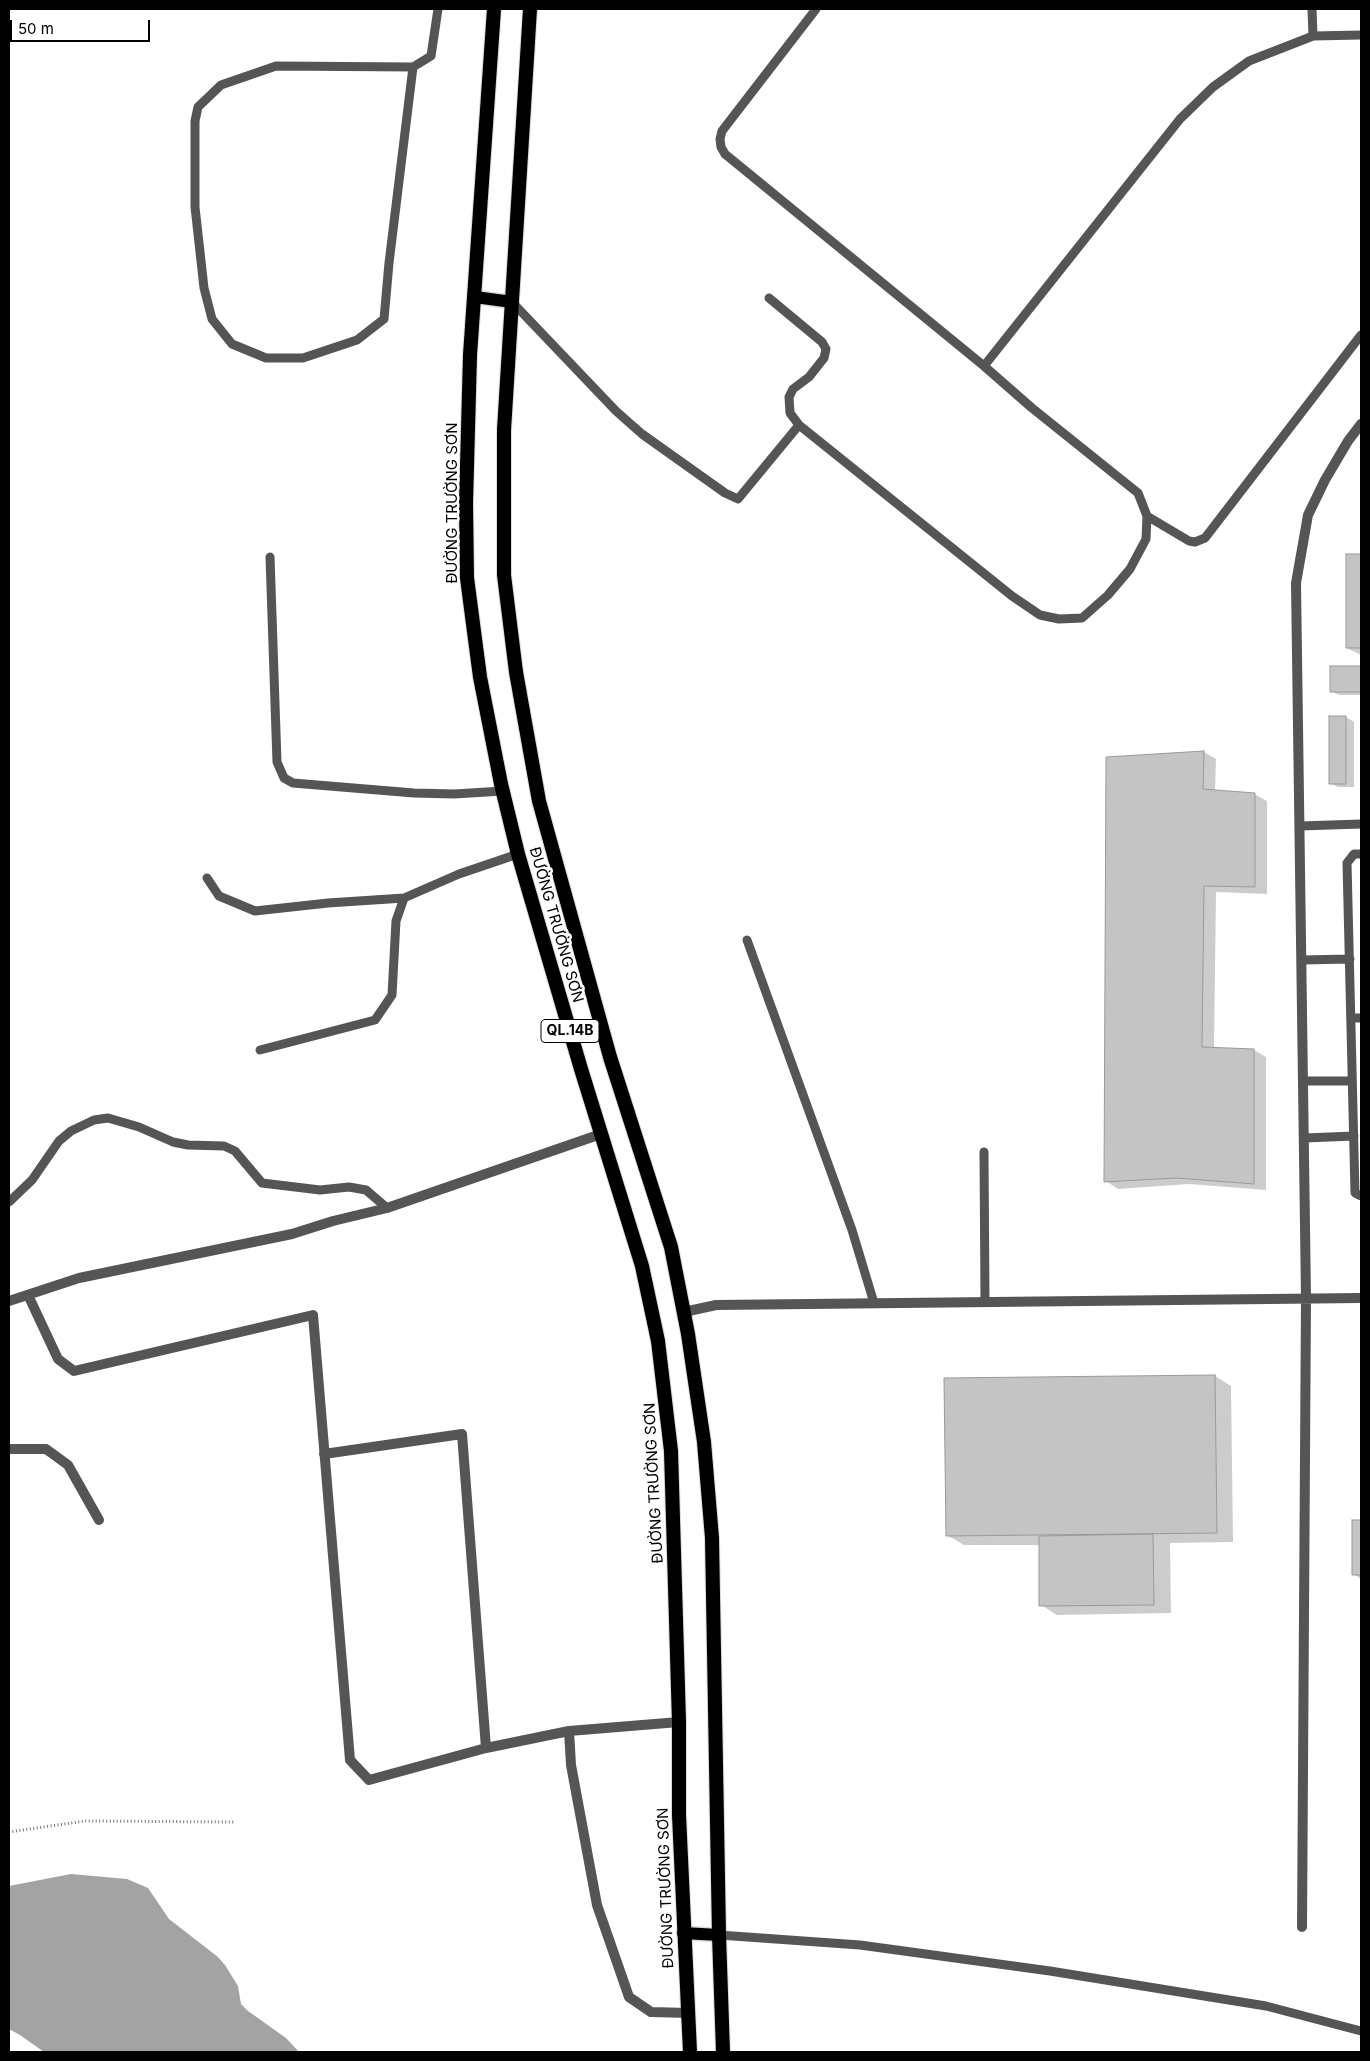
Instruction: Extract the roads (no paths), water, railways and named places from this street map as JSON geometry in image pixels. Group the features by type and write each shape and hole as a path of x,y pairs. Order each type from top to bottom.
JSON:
{"highway":[{"name":"ĐƯỜNG TRƯỜNG SƠN","path":"494,9 470,356 466,493 467,578 480,677 518,854 642,1266 658,1341 671,1451 679,1722 678,1815 690,2052"},
{"name":"ĐƯỜNG TRƯỜNG SƠN","path":"530,9 504,430 504,575 525,732 539,801 608,1048 671,1246 684,1312 704,1442 712,1538 723,2052"}],"main road":[{"path":"475,298 512,302"},
{"path":"683,1933 719,1935"}],"street":[{"path":"1302,1927 1306,1298 1296,583 1308,515 1325,480 1361,424"},
{"path":"9,1301 79,1278 292,1234 387,1208 601,1134"},
{"path":"28,1295 58,1359 74,1371 313,1315 350,1760 369,1780 486,1748 569,1731 679,1722"},
{"path":"684,1312 716,1305 1361,1298"},
{"path":"324,1454 462,1434 486,1748"},
{"path":"9,1449 46,1449 68,1464 99,1520"},
{"path":"569,1731 571,1766 597,1905 629,1997 650,2012 688,2013"}],"lane":[{"path":"413,67 388,263 384,319 357,340 303,358 266,358 232,344 212,319 204,288 195,207 196,121 198,107 221,85 276,66 413,67 431,56 438,9"},
{"path":"769,298 822,342 826,348 824,358 809,377 797,385 789,397 790,413 800,425 1012,596 1040,615 1059,618 1082,618 1108,595 1130,569 1146,540 1147,516 1138,494 725,154 721,147 722,131 816,9"},
{"path":"1312,9 1313,36"},
{"path":"984,366 1180,119 1213,87 1249,61 1313,36 1361,35"},
{"path":"512,302 616,411 642,434 725,493 738,499 800,425"},
{"path":"1147,516 1189,541 1194,542 1205,538 1361,334"},
{"path":"270,557 277,762 284,778 293,783 414,793 454,794 503,791"},
{"path":"1300,826 1361,824"},
{"path":"207,878 219,896 255,911 328,903 404,898 459,874 518,854"},
{"path":"1361,854 1354,854 1348,863 1355,1193 1361,1196"},
{"path":"260,1050 375,1020 392,995 396,921 404,898"},
{"path":"747,940 852,1230 874,1303"},
{"path":"1302,960 1350,959"},
{"path":"1351,1018 1361,1018"},
{"path":"1304,1081 1352,1081"},
{"path":"9,1202 32,1180 59,1141 71,1130 94,1120 108,1118 139,1127 173,1142 188,1145 224,1146 235,1151 262,1183 320,1190 349,1187 366,1190 387,1208"},
{"path":"1305,1138 1354,1136"},
{"path":"984,1152 985,1301"},
{"path":"719,1935 860,1945 1050,1971 1266,2006 1361,2031"}]}
